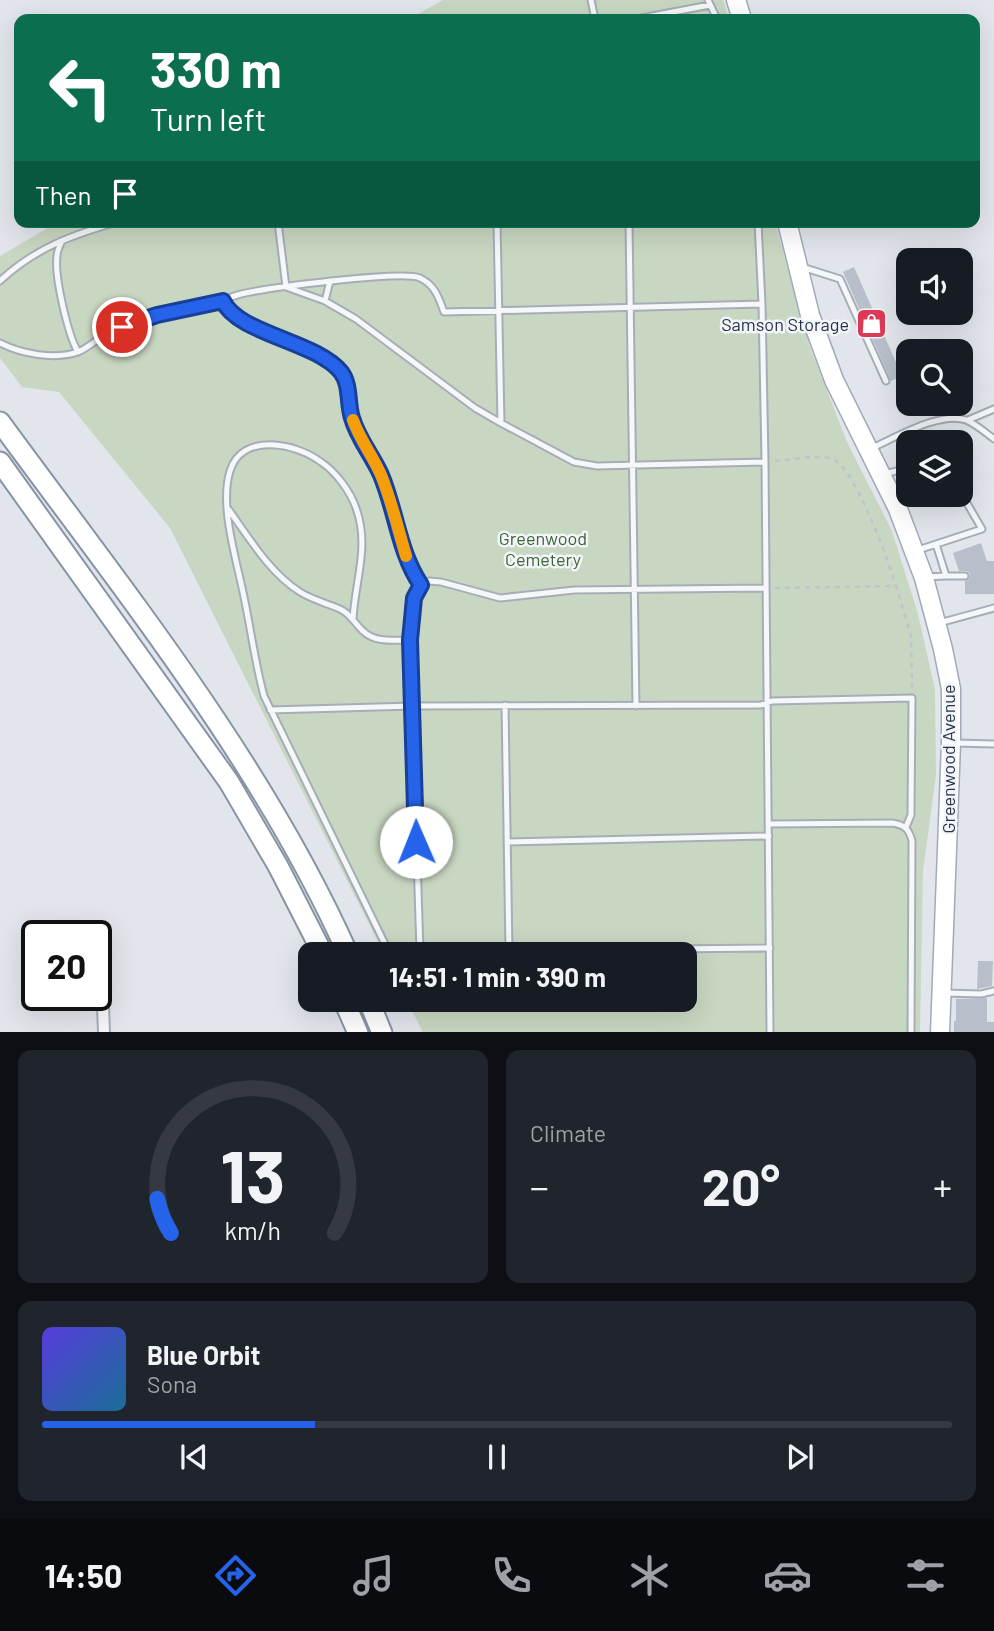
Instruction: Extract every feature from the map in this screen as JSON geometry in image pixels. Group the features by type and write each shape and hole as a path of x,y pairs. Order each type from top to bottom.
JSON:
{"highway":[{"path":"0,422 188,681 245,766 295,851 342,942"},
{"path":"0,462 229,782 278,866 317,942"},
{"path":"349,1012 358,1032"},
{"path":"374,1012 382,1032"}],"main road":[{"name":"Greenwood Avenue","path":"788,228 810,315 834,380 898,509 924,578 951,690 940,1032"}],"street":[{"path":"103,1011 104,1032"}],"lane":[{"path":"659,14 709,3"},
{"path":"0,281 13,268 36,253 63,240 99,228"},
{"path":"279,228 286,288"},
{"path":"497,228 501,423"},
{"path":"629,228 636,706"},
{"path":"758,228 765,462 770,1032"},
{"path":"63,240 57,254 57,271 71,341 78,352"},
{"path":"796,265 840,279 886,381"},
{"path":"0,343 33,354 55,356 78,352 109,333 135,322 223,301 241,294 330,281 407,275 420,278 436,291 444,312 762,304"},
{"path":"325,301 330,281"},
{"path":"286,288 325,301 356,319 475,408 574,462 597,466 765,462"},
{"path":"223,301 227,310 237,317 301,346 341,372 348,390 351,415 359,440 379,471 392,505 410,569 421,585"},
{"path":"968,421 994,409"},
{"path":"869,450 932,421 954,418 968,421 994,439"},
{"path":"354,619 354,602 362,567 360,524 355,507 345,489 322,462 291,446 274,444 246,450 235,460 230,471 227,506 255,662 270,710 384,942"},
{"path":"881,475 896,471"},
{"path":"227,506 259,553 297,591 320,603 340,609 354,619 370,637 410,640"},
{"path":"914,551 982,529 969,507"},
{"path":"936,544 946,576"},
{"path":"924,578 965,576"},
{"path":"419,942 410,640 414,598 421,585 429,581 442,582 500,598 574,590 765,588"},
{"path":"936,624 994,608"},
{"path":"270,710 505,705 761,705 772,701 912,698 911,815 906,827 912,841 911,1032"},
{"path":"505,705 509,942"},
{"path":"951,743 994,744"},
{"path":"768,824 892,823 906,827"},
{"path":"507,842 769,836"},
{"path":"697,949 770,948"},
{"path":"942,993 981,994 994,991"}],"path":[{"path":"765,462 832,458 843,466 878,534 897,586 911,635 912,698"},
{"path":"765,588 897,586"}],"green space":[{"path":"443,0 723,0 727,14 418,14"},
{"name":"Greenwood Cemetery","path":"48,228 777,228 810,348 848,444 892,531 918,614 935,690 936,775 923,871 920,1032 423,1032 413,1012 697,1012 697,942 378,942 170,528 59,392 22,387 0,358 0,256"}],"building":[{"name":"Samson Storage","path":"854,267 896,362 896,379 891,381 843,272"},
{"path":"981,543 987,561 994,561 994,594 965,594 965,581 970,574 967,571 959,571 953,553"},
{"path":"978,961 993,961 992,986 977,989"},
{"path":"987,998 987,1022 994,1022 994,1032 954,1032 956,999"}],"slow traffic":[{"path":"353,420 359,440 379,471 386,488 406,556"}],"place":[{"name":"Samson Storage","path":"872,324"}],"route":[{"path":"122,327 157,315 223,301 227,310 237,317 301,346 341,372 348,390 351,415 359,440 379,471 392,505 410,569 421,585 414,598 410,640 416,842"}]}
